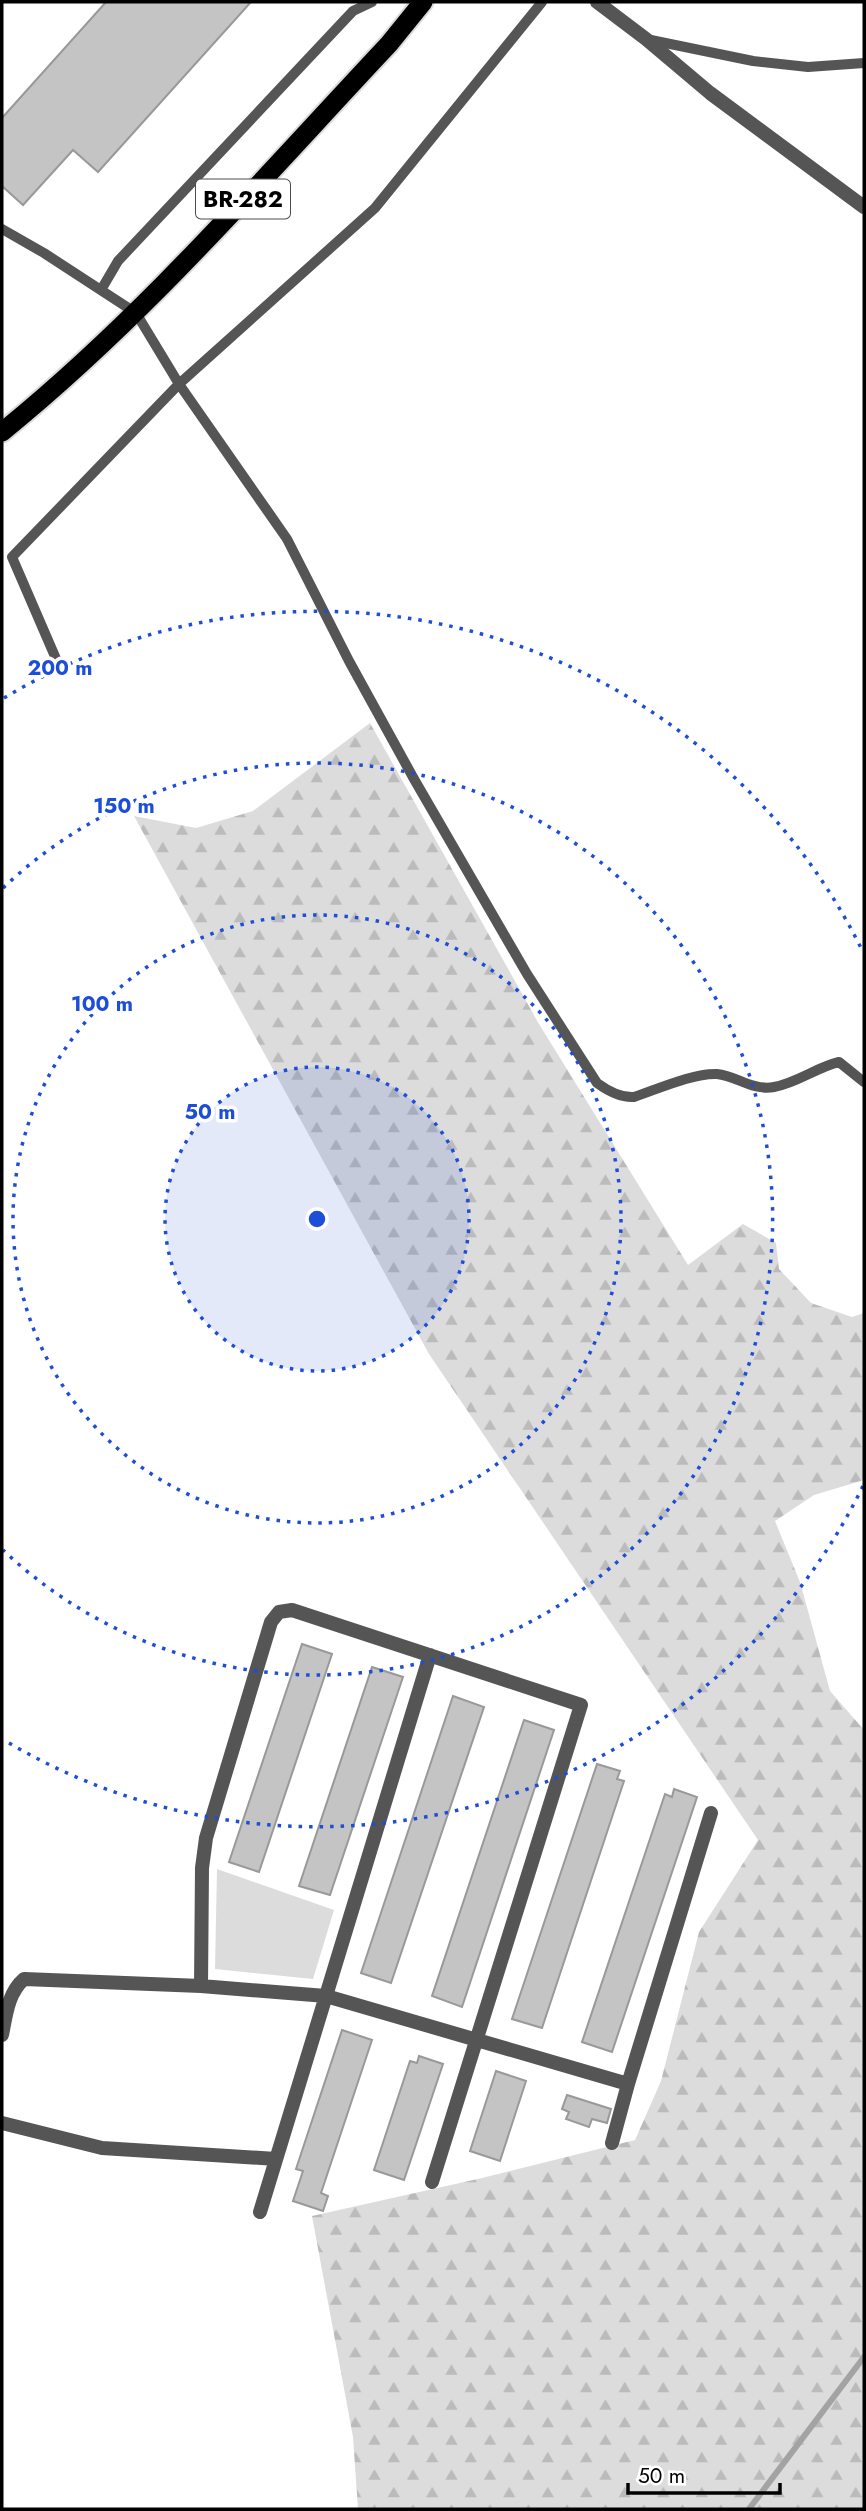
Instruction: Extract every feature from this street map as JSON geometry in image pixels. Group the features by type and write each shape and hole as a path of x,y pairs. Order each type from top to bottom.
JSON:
{"highway":[{"name":"BR-282","path":"2,432 55,389 136,313 389,44 423,2"}],"street":[{"path":"597,2 710,93 864,207"},
{"path":"201,1986 202,1868 206,1838 271,1622 279,1612 292,1610 581,1705 432,2182"},
{"path":"260,2212 430,1655"},
{"path":"612,2143 711,1813"},
{"path":"2,2035 10,1997 15,1987 24,1979 201,1986 326,1996 628,2084"},
{"path":"2,2123 102,2148 276,2159"}],"lane":[{"path":"101,290 118,261 193,181 353,11 372,2"},
{"path":"60,668 12,557 179,384 375,208 542,2"},
{"path":"646,39 754,61 808,67 864,63"},
{"path":"2,229 136,313 179,384 286,539 414,779 527,974 597,1083 608,1091 626,1097 634,1097 705,1074 730,1076 750,1086 776,1087 839,1062 864,1082"}],"green space":[{"path":"370,723 539,1024 688,1265 743,1224 776,1243 779,1269 811,1303 852,1317 864,1313 864,1480 814,1495 775,1521 800,1582 830,1691 864,1730 864,2509 358,2509 353,2437 312,2216 635,2140 661,2081 699,1932 758,1840 429,1354 134,816 196,828 253,811"},
{"path":"217,1869 334,1910 313,1979 215,1969"}],"building":[{"path":"106,2 251,2 98,172 73,150 23,205 2,186 2,118"},
{"path":"302,1644 332,1654 259,1872 229,1862"},
{"path":"372,1667 403,1677 330,1895 299,1886"},
{"path":"453,1696 484,1707 391,1983 361,1973"},
{"path":"524,1720 554,1730 462,2007 432,1996"},
{"path":"597,1764 620,1771 617,1779 624,1781 542,2028 512,2019"},
{"path":"674,1789 697,1797 612,2052 582,2042 665,1794 672,1797"},
{"path":"342,2030 372,2040 321,2193 328,2196 323,2211 293,2201 303,2171 296,2169"},
{"path":"419,2056 443,2064 404,2180 374,2170 410,2061 417,2063"},
{"path":"496,2071 526,2081 500,2161 470,2151"},
{"path":"567,2095 611,2109 607,2123 592,2119 589,2127 566,2119 569,2112 562,2109"}],"waterway":[{"path":"749,2509 864,2357"}]}
